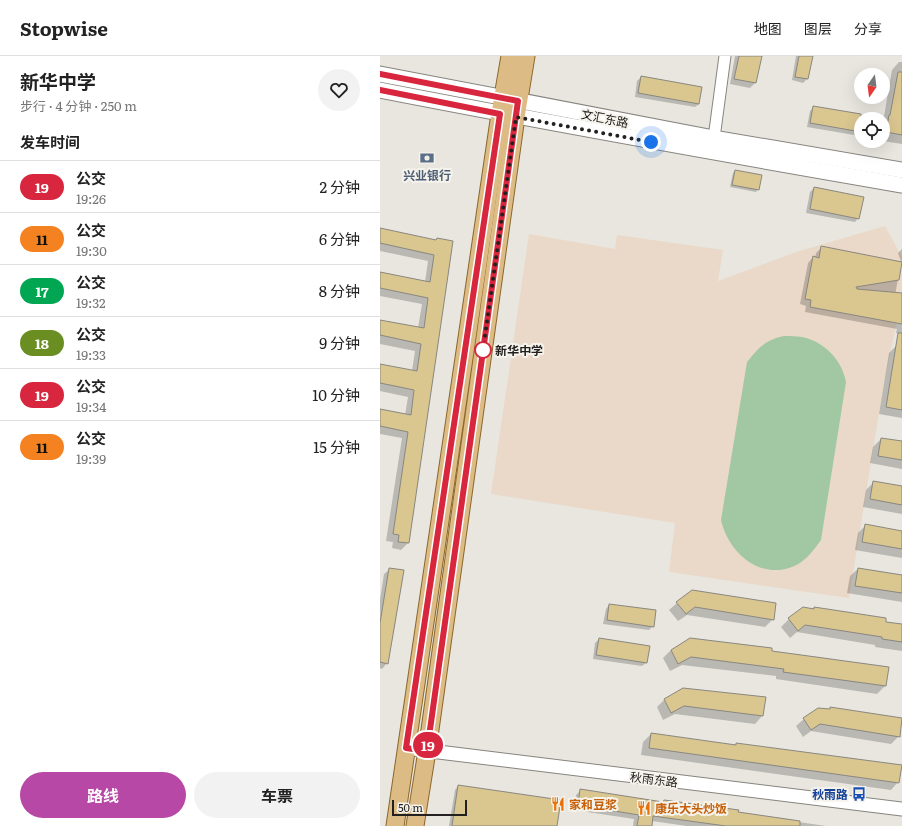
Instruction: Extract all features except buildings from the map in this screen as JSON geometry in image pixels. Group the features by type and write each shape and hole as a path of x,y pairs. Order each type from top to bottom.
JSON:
{"main road":[{"path":"415,826 427,751 509,107 510,56"},
{"path":"395,826 406,748 509,107 526,56"},
{"name":"文汇东路","path":"380,74 509,107 711,153 902,185"},
{"name":"文汇东路","path":"380,90 509,107 714,138 902,170"}],"street":[{"path":"714,138 725,56"},
{"name":"秋雨东路","path":"406,748 902,809"}],"shaded area":[{"name":"新华中学","path":"885,226 902,257 902,296 883,388 849,598 669,572 675,523 491,494 529,234 615,249 617,235 723,250 718,281 796,252"}],"green space":[{"path":"784,336 795,336 810,339 825,348 841,366 846,382 821,540 809,555 800,563 787,569 774,570 761,568 740,555 725,533 721,520 747,362 762,345"}],"bus line":[{"name":"19","path":"380,74 518,101 427,751 406,748 500,114 380,90"}],"place":[{"name":"兴业银行","path":"427,158"},
{"name":"新华中学","path":"483,350"},
{"name":"秋雨路","path":"859,794"},
{"name":"家和豆浆","path":"558,804"},
{"name":"康乐大头炒饭","path":"644,808"}],"route":[{"path":"483,350 516,117 651,142"}]}
